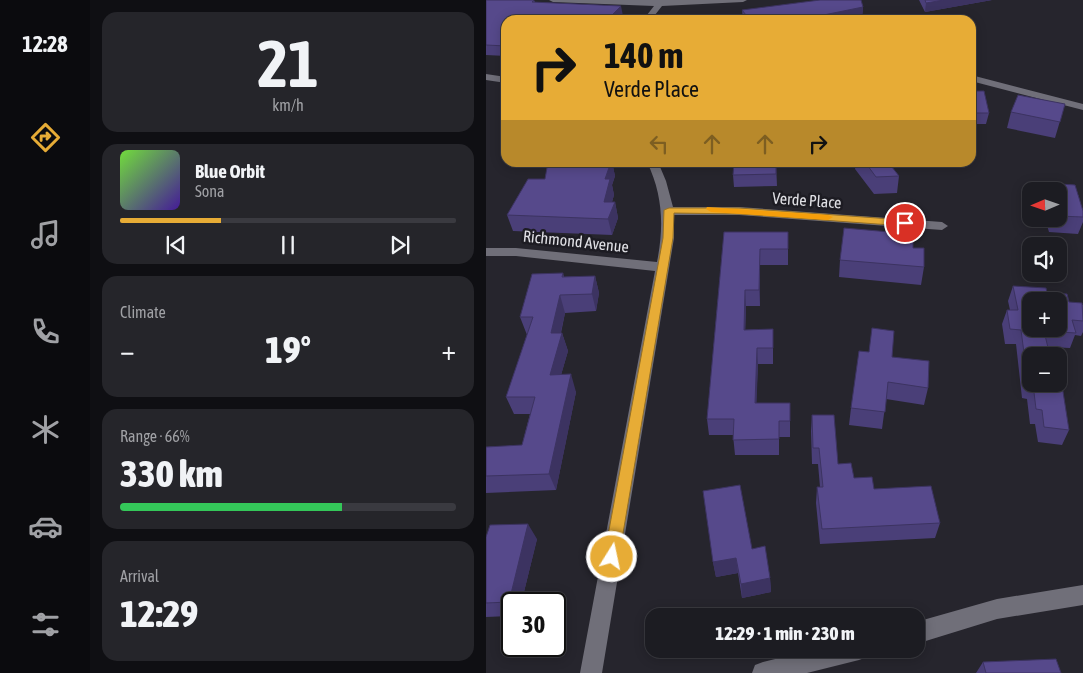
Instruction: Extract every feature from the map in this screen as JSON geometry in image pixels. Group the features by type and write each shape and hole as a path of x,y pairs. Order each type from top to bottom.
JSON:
{"street":[{"path":"553,0 660,4 743,0"},
{"path":"651,15 660,4"},
{"path":"486,77 501,79"},
{"path":"976,79 1083,106"},
{"path":"591,673 668,238 669,210 664,191 654,167"},
{"name":"Verde Place","path":"669,210 730,210 942,226"},
{"name":"Richmond Avenue","path":"486,252 516,252 663,268"},
{"path":"925,630 997,610 1083,596"},
{"path":"763,673 823,658"}],"building":[{"path":"486,0 534,0 532,2 621,6 612,15 501,15 501,46 486,45"},
{"path":"820,0 861,0 863,7 824,15 746,15 742,10"},
{"path":"925,0 944,0 926,3"},
{"path":"976,91 984,91 989,113 976,113"},
{"path":"1018,95 1065,104 1060,122 1011,112"},
{"path":"547,167 609,167 605,179 610,179 604,202 615,202 608,219 507,215 528,179 545,179"},
{"path":"734,167 776,167 776,174 733,175"},
{"path":"869,167 892,167 899,176 876,177"},
{"path":"1067,184 1075,185 1083,217 1067,216"},
{"path":"844,228 913,234 913,248 924,248 924,267 840,260"},
{"path":"724,232 788,232 788,249 760,249 759,290 745,290 744,330 773,329 773,348 757,348 755,403 790,403 790,421 779,421 779,439 733,440 734,419 707,419"},
{"path":"563,273 562,277 595,276 592,294 560,295 551,333 562,333 550,375 571,374 549,474 486,476 486,447 522,445 535,397 506,397 533,317 520,317 532,274"},
{"path":"1013,286 1046,288 1047,292 1022,292 1022,337 1045,337 1048,347 1023,347 1021,330 1010,329 1007,310 1018,310"},
{"path":"1067,294 1069,302 1082,303 1083,321 1072,320 1076,333 1067,332"},
{"path":"872,328 894,331 892,357 929,361 928,388 888,382 885,412 851,408 859,351 869,352"},
{"path":"1034,392 1063,392 1069,430 1044,427 1042,410 1036,409"},
{"path":"812,415 834,415 838,464 851,463 854,478 872,477 874,489 931,486 940,523 822,529 817,487 823,487 819,448 813,448"},
{"path":"740,485 752,549 765,546 770,578 741,584 736,558 713,562 703,491"},
{"path":"528,524 511,592 501,592 501,602 486,603 486,537 490,525"},
{"path":"1056,659 1061,673 986,673 983,662"}],"slow traffic":[{"path":"711,209 828,217"}],"route":[{"path":"612,557 668,238 669,210 705,209 905,223"}]}
